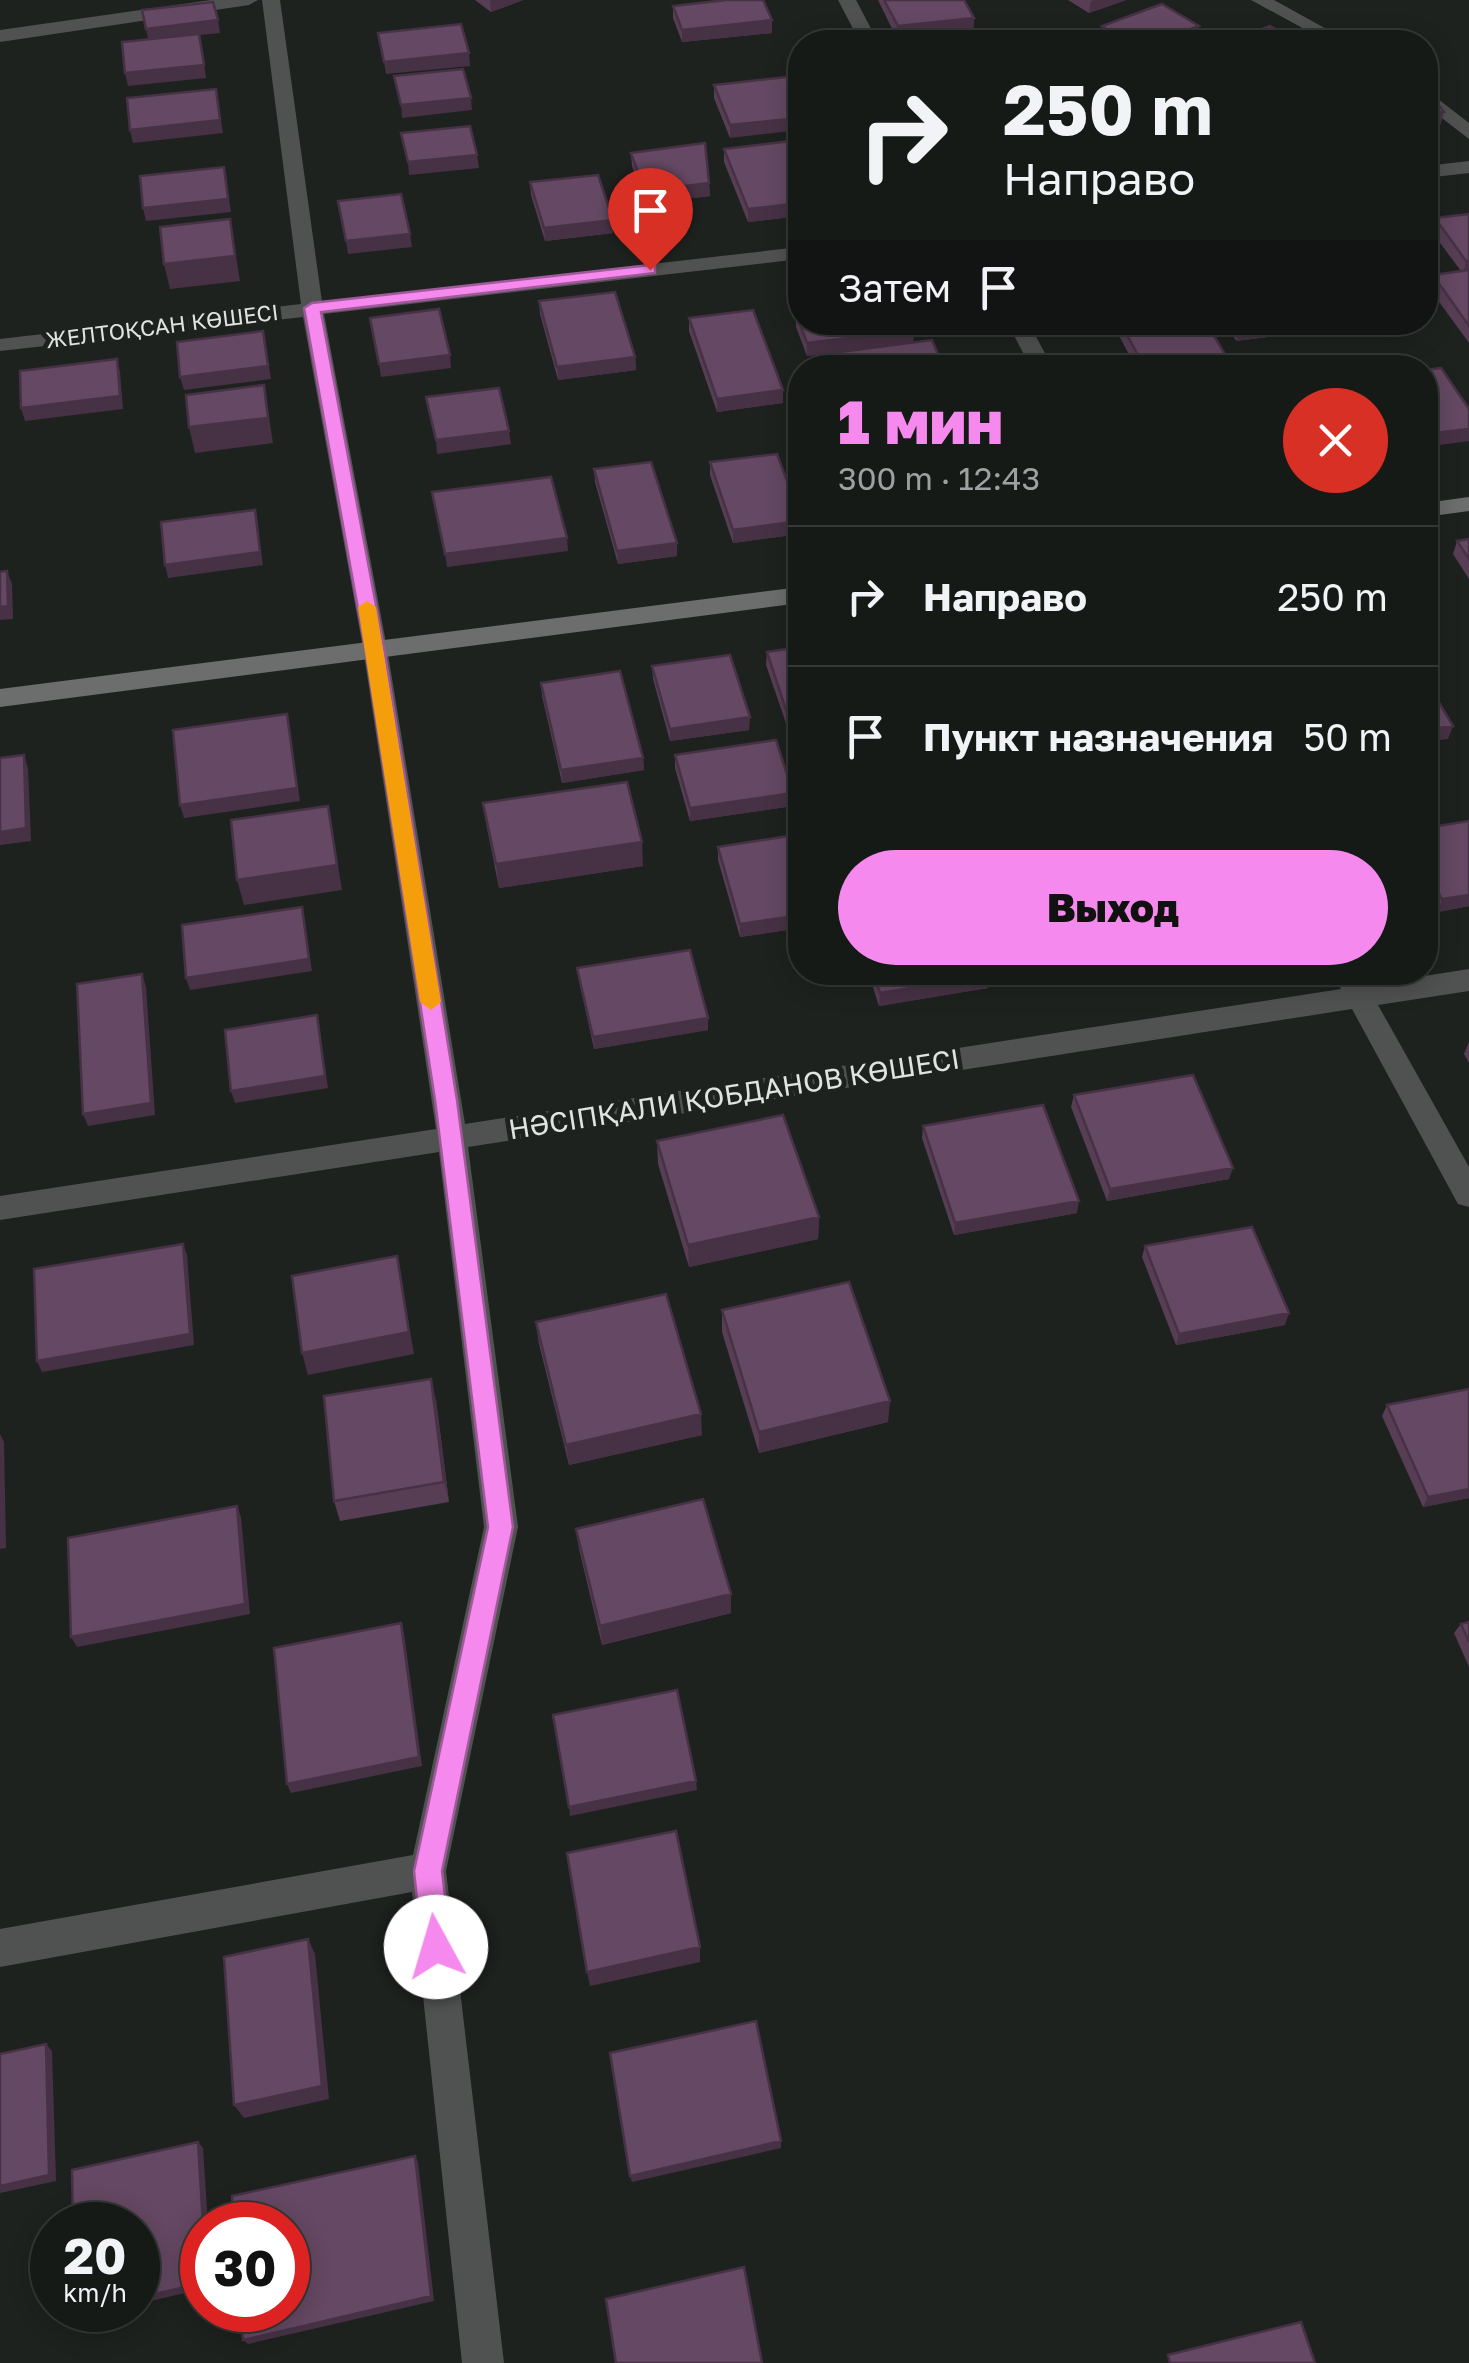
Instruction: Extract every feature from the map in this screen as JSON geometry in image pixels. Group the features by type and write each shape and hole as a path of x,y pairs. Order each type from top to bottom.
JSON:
{"main road":[{"path":"1438,508 1469,504"},
{"path":"0,698 788,597"}],"street":[{"path":"0,36 249,0"},
{"path":"271,0 312,308 374,648 452,1138 501,1527 428,1871 482,2363"},
{"path":"847,0 863,30"},
{"path":"1260,0 1318,30"},
{"path":"1438,106 1469,132"},
{"path":"1438,170 1469,166"},
{"name":"ЖЕЛТОҚСАН КӨШЕСІ","path":"0,345 788,254"},
{"name":"НӘСІПҚАЛИ ҚОБДАНОВ КӨШЕСІ","path":"1438,981 1469,980"},
{"path":"1352,985 1469,1195"},
{"name":"НӘСІПҚАЛИ ҚОБДАНОВ КӨШЕСІ","path":"0,1208 452,1138 1352,985"},
{"path":"0,1948 428,1871"}],"building":[{"path":"763,0 772,20 682,30 673,6"},
{"path":"884,0 964,0 974,18 898,26"},
{"path":"213,2 218,20 146,29 142,10"},
{"path":"1162,4 1199,26 1188,30 1108,30 1102,26"},
{"path":"461,24 469,53 384,62 378,33"},
{"path":"199,34 204,65 125,73 122,42"},
{"path":"463,69 471,98 401,105 394,76"},
{"path":"788,77 788,119 730,125 714,85"},
{"path":"216,89 220,120 130,130 127,98"},
{"path":"470,126 477,155 408,162 401,133"},
{"path":"788,141 788,204 748,209 724,149"},
{"path":"705,143 709,183 645,191 631,153"},
{"path":"224,167 228,199 143,208 140,176"},
{"path":"598,175 613,220 544,228 530,182"},
{"path":"401,194 410,234 346,241 338,201"},
{"path":"1469,214 1469,261 1438,222 1438,218"},
{"path":"230,219 235,256 164,264 160,227"},
{"path":"1469,270 1469,326 1438,282 1438,274"},
{"path":"615,292 635,357 557,367 539,301"},
{"path":"439,309 450,355 379,364 370,318"},
{"path":"753,310 783,390 717,399 689,318"},
{"path":"263,331 268,366 180,377 177,342"},
{"path":"804,335 873,335 807,343"},
{"path":"1127,335 1214,335 1225,355 1138,355"},
{"path":"932,340 938,355 833,355"},
{"path":"117,359 120,396 21,408 20,371"},
{"path":"1438,368 1469,409 1469,429 1438,433"},
{"path":"264,385 268,418 189,427 186,395"},
{"path":"499,388 509,431 436,440 426,397"},
{"path":"777,454 788,484 788,523 733,530 710,462"},
{"path":"651,462 677,543 617,551 594,469"},
{"path":"551,477 567,538 445,554 432,492"},
{"path":"255,510 260,552 165,565 161,522"},
{"path":"1469,539 1469,559 1457,541"},
{"path":"7,571 8,606 0,607 0,572"},
{"path":"788,649 788,716 767,652"},
{"path":"730,655 750,717 670,729 652,666"},
{"path":"620,671 643,758 561,770 541,683"},
{"path":"1438,701 1453,726 1438,728"},
{"path":"287,714 297,788 180,805 173,730"},
{"path":"776,740 788,777 788,794 690,808 675,755"},
{"path":"24,755 26,828 0,832 0,758"},
{"path":"627,782 642,842 496,864 483,803"},
{"path":"328,806 337,865 237,880 231,820"},
{"path":"1469,821 1469,895 1442,899 1438,891 1438,826"},
{"path":"788,836 788,917 740,924 718,847"},
{"path":"302,907 309,959 186,978 182,925"},
{"path":"690,950 708,1018 593,1037 577,968"},
{"path":"142,974 151,1103 83,1114 77,984"},
{"path":"877,985 929,985 880,993"},
{"path":"317,1015 325,1076 231,1091 225,1030"},
{"path":"1193,1075 1233,1168 1110,1189 1074,1095"},
{"path":"1043,1105 1079,1201 955,1223 923,1126"},
{"path":"783,1115 819,1217 688,1245 657,1141"},
{"path":"1252,1227 1289,1313 1179,1334 1145,1246"},
{"path":"183,1244 190,1334 37,1361 34,1269"},
{"path":"397,1256 409,1332 302,1353 292,1276"},
{"path":"849,1282 890,1401 759,1432 722,1310"},
{"path":"666,1294 701,1414 566,1445 536,1322"},
{"path":"431,1379 444,1482 334,1501 324,1396"},
{"path":"1469,1389 1469,1489 1428,1497 1387,1405"},
{"path":"703,1499 731,1594 600,1626 576,1529"},
{"path":"237,1506 245,1604 71,1637 68,1538"},
{"path":"1469,1622 1469,1642 1461,1624"},
{"path":"401,1623 419,1757 287,1784 274,1648"},
{"path":"677,1690 696,1781 569,1807 553,1715"},
{"path":"676,1831 700,1947 587,1972 567,1853"},
{"path":"308,1939 322,2086 234,2105 224,1957"},
{"path":"756,2021 781,2141 630,2176 610,2053"},
{"path":"46,2044 49,2175 0,2186 0,2054"},
{"path":"198,2142 202,2202 180,2202 180,2288 160,2293 160,2202 73,2202 72,2170"},
{"path":"415,2156 431,2296 310,2324 310,2202 232,2202 232,2196"},
{"path":"744,2267 762,2363 616,2363 606,2299"},
{"path":"1301,2322 1315,2363 1170,2363 1168,2355"},
{"path":"242,2332 277,2332 243,2340"}],"slow traffic":[{"path":"367,607 431,1002"}],"route":[{"path":"436,1947 428,1871 501,1527 446,1100 374,648 312,308 650,270"}]}
